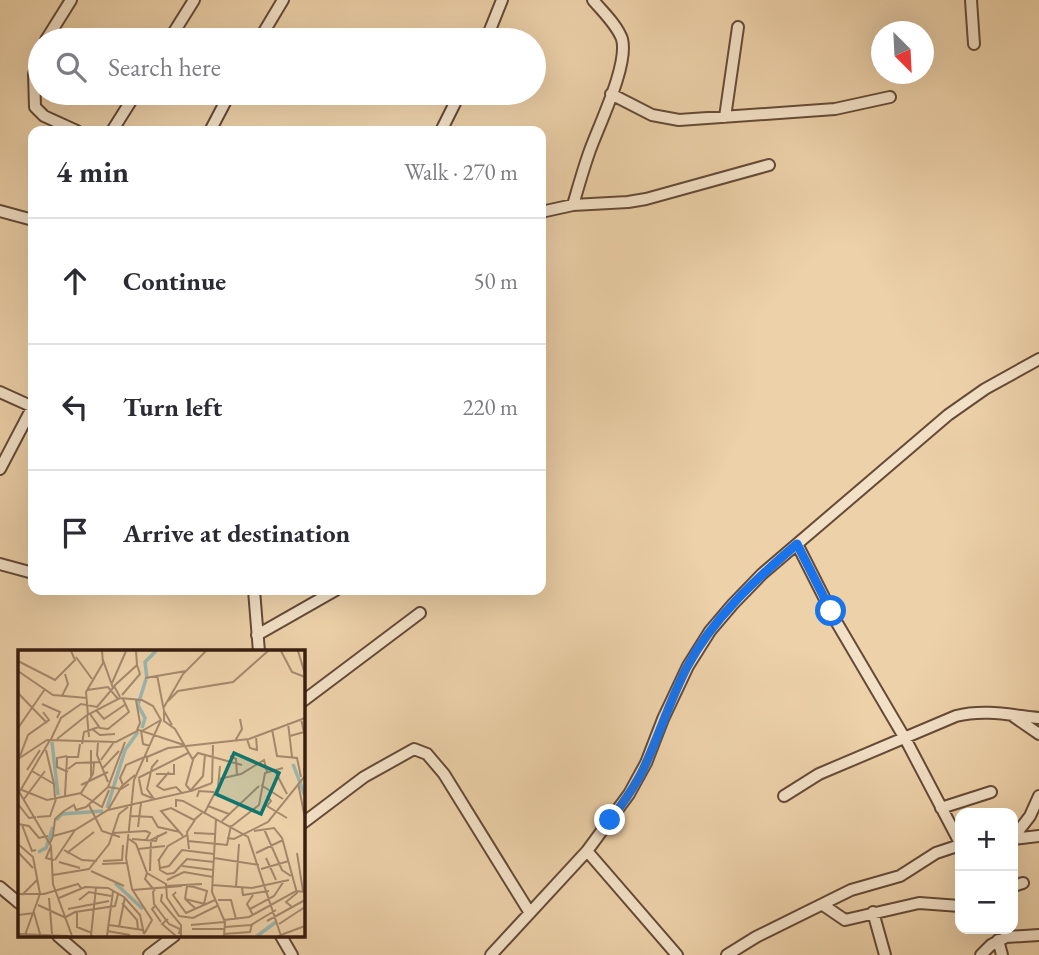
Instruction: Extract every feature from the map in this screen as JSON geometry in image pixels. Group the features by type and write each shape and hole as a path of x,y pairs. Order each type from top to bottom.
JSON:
{"street":[{"path":"54,28 71,0"},
{"path":"176,28 194,0"},
{"path":"266,28 283,0"},
{"path":"491,28 502,0"},
{"path":"573,205 588,154 622,62 622,40 617,29 593,0"},
{"path":"971,0 974,44"},
{"path":"725,117 738,27"},
{"path":"611,94 666,120 835,109 890,97"},
{"path":"35,105 44,116 66,126"},
{"path":"115,126 128,105"},
{"path":"213,126 224,105"},
{"path":"444,126 454,105"},
{"path":"546,211 573,205 628,202 769,165"},
{"path":"0,211 28,219"},
{"path":"491,955 587,850 629,794 646,763 688,666 710,631 762,574 948,415 985,389 1039,359"},
{"path":"0,392 28,404"},
{"path":"1,466 28,415"},
{"path":"797,544 837,623 905,738 955,835"},
{"path":"0,564 28,572"},
{"path":"254,595 258,650"},
{"path":"257,635 327,595"},
{"path":"304,700 420,613"},
{"path":"784,796 819,774 938,723 969,713 994,711 1039,718"},
{"path":"1010,715 1039,734"},
{"path":"304,822 390,761 414,749 427,754 444,774 530,913"},
{"path":"941,808 991,792"},
{"path":"1018,832 1030,816 1039,796"},
{"path":"1018,838 1039,836"},
{"path":"727,955 756,937 851,890 900,876 936,853 955,846"},
{"path":"587,850 677,955"},
{"path":"0,887 18,902"},
{"path":"823,905 845,920 919,903 955,906"},
{"path":"873,912 885,955"},
{"path":"981,955 1003,935 1039,934"},
{"path":"1003,935 1003,955"},
{"path":"59,937 80,955"},
{"path":"149,955 173,937"},
{"path":"282,937 292,955"}],"route":[{"path":"610,820 629,794 646,763 677,687 710,631 762,574 797,544 831,611"}]}
